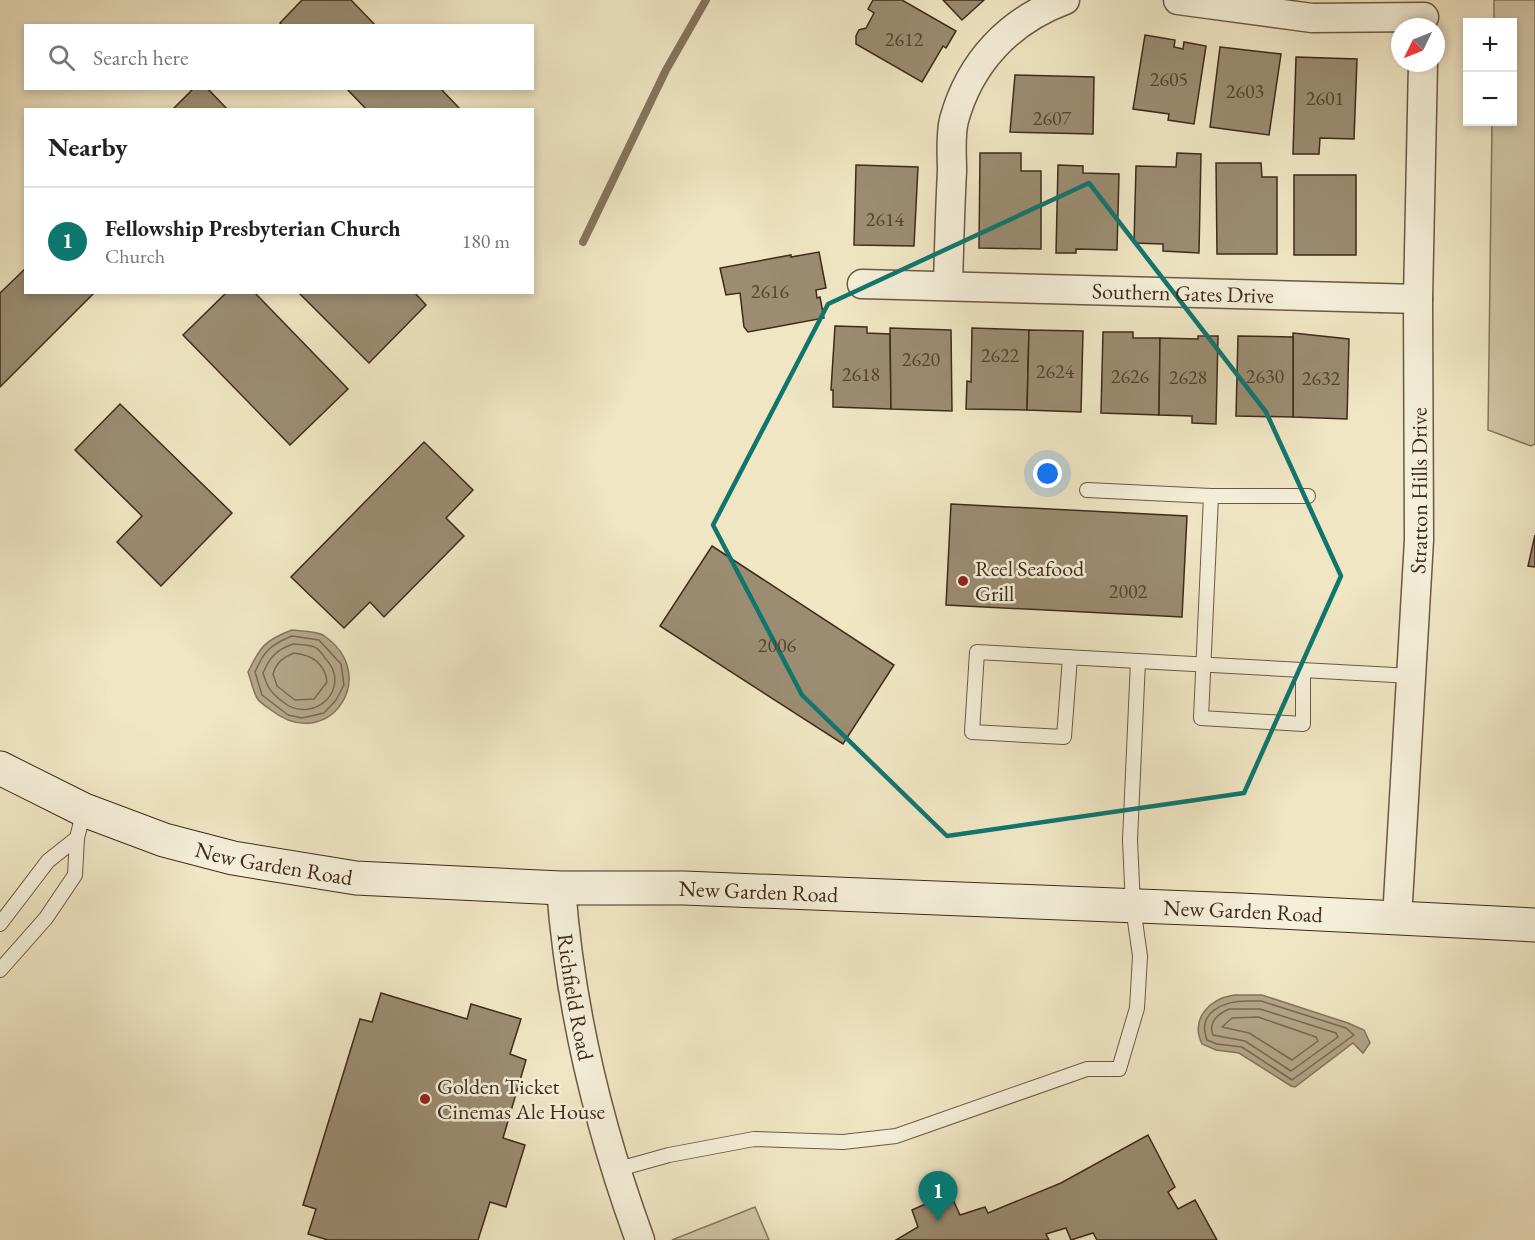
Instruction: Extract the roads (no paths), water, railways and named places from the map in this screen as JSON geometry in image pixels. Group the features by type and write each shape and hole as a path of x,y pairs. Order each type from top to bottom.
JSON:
{"main road":[{"name":"New Garden Road","path":"0,768 81,824 164,840 233,858 295,870 356,878 561,888 684,888 1535,925"}],"street":[{"path":"948,286 954,122 966,88 982,60 999,39 1041,9 1065,0"},
{"path":"1178,0 1312,18 1423,15"},
{"name":"Stratton Hills Drive","path":"1397,919 1419,540 1418,299 1423,72"},
{"name":"Southern Gates Drive","path":"862,284 1418,299"},
{"name":"Richfield Road","path":"561,888 566,952 615,1170 640,1240"}],"lane":[{"path":"1087,490 1211,496 1308,496"},
{"path":"1211,496 1201,718 1303,724 1303,670"},
{"path":"1070,657 1064,737 972,732 976,652 1203,664 1412,676"},
{"path":"615,1170 669,1155 753,1139 843,1142 869,1141 896,1136 1087,1069 1119,1069 1137,1008 1140,956 1133,907 1130,840 1138,661"},
{"path":"3,916 81,824"},
{"path":"0,970 46,918 75,875 81,824"}],"water":[{"path":"292,630 323,635 340,652 348,670 348,688 341,704 328,717 312,723 292,721 264,705 258,700 248,672 264,645 275,637"},
{"path":"1234,995 1262,995 1348,1023 1364,1030 1370,1043 1363,1053 1353,1043 1295,1087 1291,1086 1239,1053 1216,1050 1202,1044 1198,1026 1204,1012 1217,1001"}],"waterway":[{"path":"583,242 666,70 706,0"}],"place":[{"name":"Reel Seafood Grill","path":"963,581"},
{"name":"Golden Ticket Cinemas Ale House","path":"425,1099"},
{"name":"Fellowship Presbyterian Church","path":"938,1221"}]}
